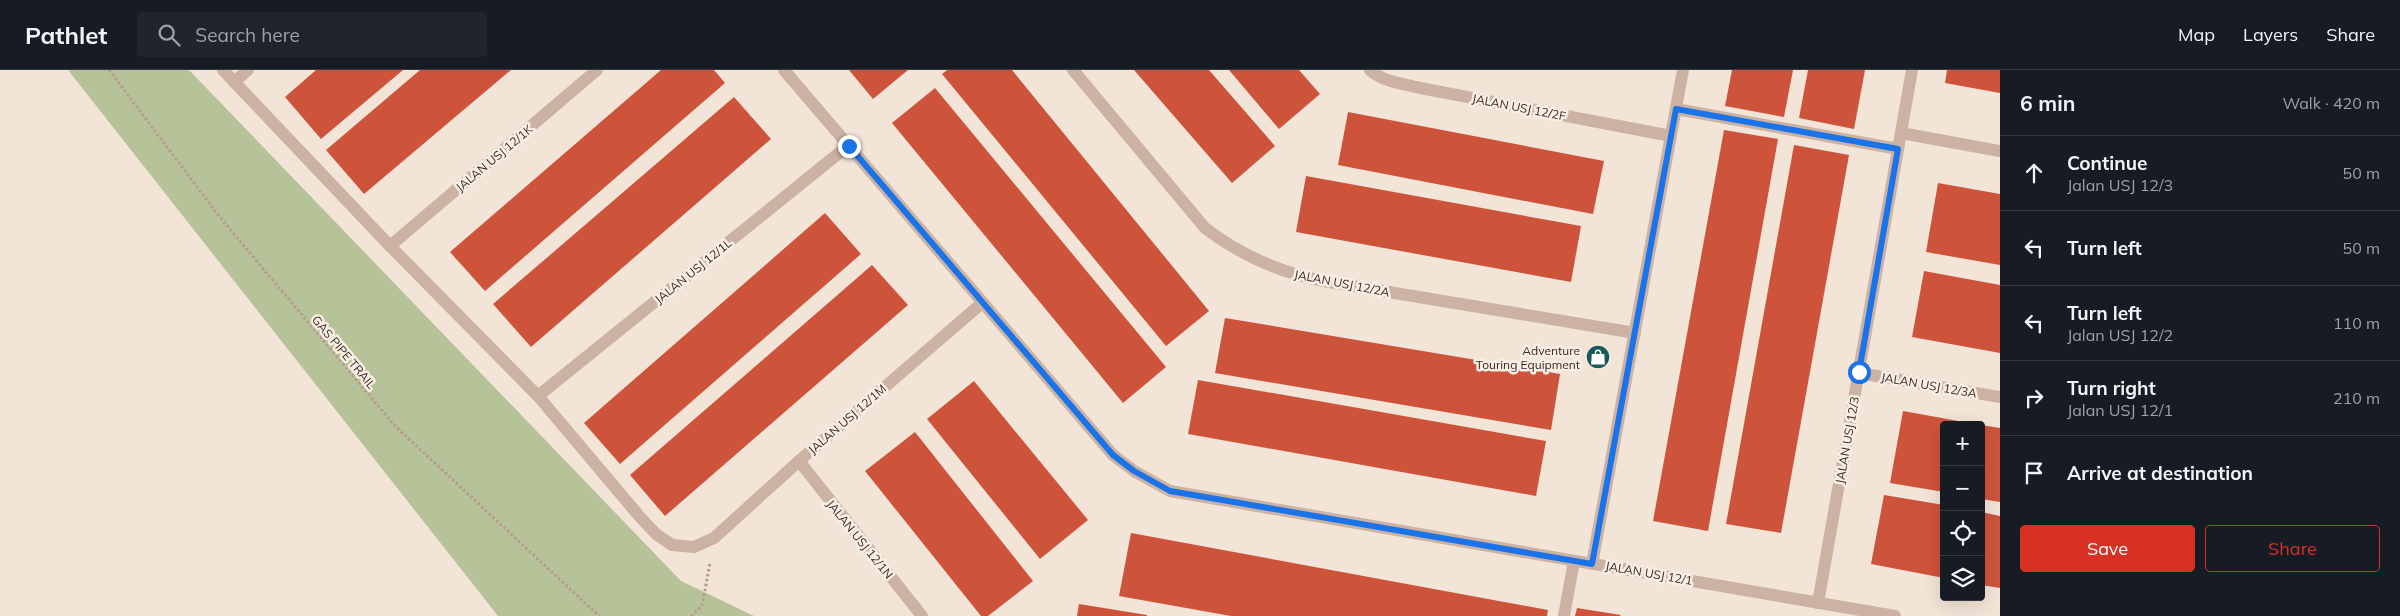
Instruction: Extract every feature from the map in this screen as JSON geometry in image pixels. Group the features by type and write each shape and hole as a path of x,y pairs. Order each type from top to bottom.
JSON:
{"street":[{"path":"223,70 390,246 538,396 656,534 672,545 694,546 714,538"},
{"path":"234,82 248,70"},
{"name":"JALAN USJ 12/1K","path":"390,246 597,70"},
{"name":"JALAN USJ 12/1","path":"784,70 1113,455 1134,471 1170,491 1895,616"},
{"name":"JALAN USJ 12/2A","path":"1073,70 1205,228 1227,245 1255,260 1315,280 1635,333"},
{"name":"JALAN USJ 12/2F","path":"1370,70 1375,75 1415,87 1671,136"},
{"path":"1592,564 1683,70"},
{"name":"JALAN USJ 12/3","path":"1818,603 1912,70"},
{"path":"1676,109 1898,149"},
{"path":"1901,133 2000,151"},
{"name":"JALAN USJ 12/1L","path":"538,396 849,146"},
{"name":"JALAN USJ 12/1M","path":"714,538 799,461 982,303"},
{"name":"JALAN USJ 12/3A","path":"1859,372 2000,397"},
{"name":"JALAN USJ 12/1N","path":"799,461 922,616"},
{"path":"1564,616 1574,561"}],"path":[{"name":"GAS PIPE TRAIL","path":"110,70 219,216 395,426 599,616"},
{"path":"691,616 702,606 714,538"}],"green space":[{"path":"68,70 189,70 681,581 754,616 498,616"}],"building":[{"path":"316,70 403,70 321,139 285,97"},
{"path":"420,70 511,70 364,194 326,150"},
{"path":"661,70 714,70 725,83 485,291 450,252"},
{"path":"849,70 908,70 873,99"},
{"path":"947,70 1012,70 1209,311 1166,346 942,74"},
{"path":"1134,70 1209,70 1275,146 1232,183"},
{"path":"1229,70 1299,70 1320,94 1279,129"},
{"path":"1732,70 1793,70 1784,117 1725,106"},
{"path":"1808,70 1865,70 1854,129 1799,118"},
{"path":"1947,70 2000,70 2000,93 1945,83"},
{"path":"935,88 1166,367 1123,403 892,123"},
{"path":"734,97 771,139 531,347 493,304"},
{"path":"1348,112 1604,161 1593,214 1338,165"},
{"path":"1724,130 1778,139 1708,531 1653,521"},
{"path":"1794,145 1849,155 1781,533 1726,524"},
{"path":"1306,176 1581,226 1571,282 1296,232"},
{"path":"1938,183 2000,194 2000,265 1926,252"},
{"path":"825,213 861,254 620,464 584,423"},
{"path":"872,265 908,305 665,516 630,475"},
{"path":"1924,271 2000,285 2000,353 1912,337"},
{"path":"1225,318 1560,374 1551,430 1215,373"},
{"path":"1198,380 1546,441 1536,496 1188,434"},
{"path":"974,381 1088,520 1040,559 927,419"},
{"path":"1903,411 1958,421 1940,421 1940,491 1890,483"},
{"path":"1985,426 2000,428 2000,502 1985,500"},
{"path":"915,432 1033,581 988,616 981,616 865,471"},
{"path":"1884,495 1940,504 1940,577 1871,564"},
{"path":"1985,513 2000,516 2000,588 1985,586"},
{"path":"1131,533 1548,610 1547,616 1231,616 1119,596"},
{"path":"1079,604 1147,615 1147,616 1077,616"},
{"path":"1577,608 1621,615 1575,616"}],"place":[{"name":"Adventure Touring Equipment","path":"1598,357"}],"route":[{"path":"849,146 1113,455 1134,471 1170,491 1592,564 1676,109 1898,149 1859,372"}]}
